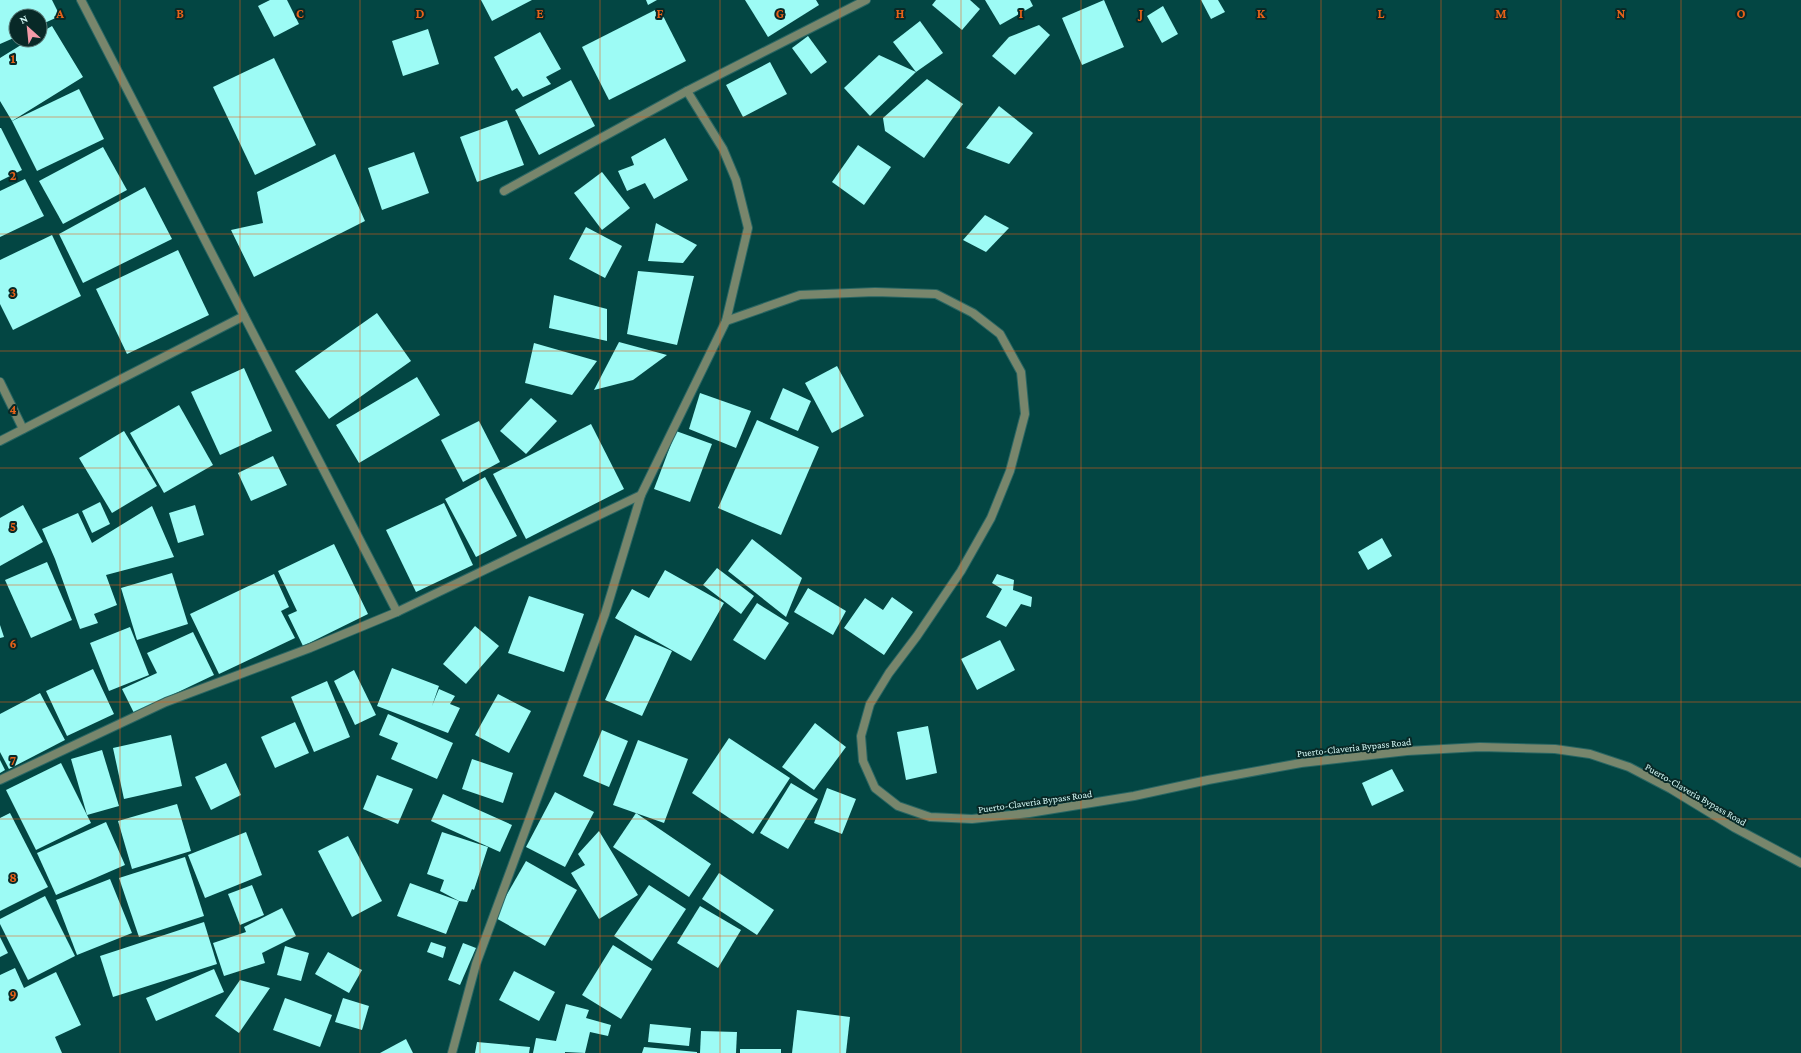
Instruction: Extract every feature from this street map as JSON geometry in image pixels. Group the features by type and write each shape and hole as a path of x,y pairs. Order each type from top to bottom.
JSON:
{"street":[{"path":"81,0 397,612"},
{"path":"504,191 687,91 866,0"},
{"path":"452,1053 476,964 605,614 641,495 726,321 748,228 736,180 723,149 687,91"},
{"name":"Puerto-Claveria Bypass Road","path":"726,321 800,295 875,292 936,294 973,313 1000,334 1020,372 1025,414 1010,470 990,518 961,572 917,636 889,673 870,704 861,736 863,762 875,788 898,806 930,817 972,819 1029,813 1126,798 1208,780 1301,763 1406,752 1480,747 1555,749 1590,754 1629,767 1671,789 1735,828 1801,863"},
{"path":"0,441 244,316"},
{"path":"0,382 23,429"},
{"path":"0,780 166,702 310,648 397,612 641,495"}],"building":[{"path":"0,0 52,0 60,16 48,21 48,8 8,8 8,40 0,44"},
{"path":"270,0 287,0 299,24 274,37 258,6"},
{"path":"481,0 532,0 492,21"},
{"path":"646,0 657,0 648,5"},
{"path":"745,0 816,0 819,5 768,37"},
{"path":"936,0 970,0 980,9 962,30 932,5"},
{"path":"985,0 1030,0 1033,6 1000,25"},
{"path":"1104,0 1124,47 1082,65 1062,18"},
{"path":"1201,0 1218,0 1225,12 1211,19"},
{"path":"1163,6 1178,34 1162,43 1147,16"},
{"path":"659,8 686,61 609,100 582,47"},
{"path":"920,21 943,53 916,72 893,42"},
{"path":"1039,25 1050,35 1015,75 992,56 1009,37"},
{"path":"52,26 83,77 12,121 0,101 0,58 16,48 48,48 48,28"},
{"path":"428,29 439,64 403,76 392,41"},
{"path":"540,32 561,69 546,77 551,84 523,97 517,88 512,91 494,57"},
{"path":"808,36 827,62 811,74 792,48"},
{"path":"879,55 916,72 870,116 844,88"},
{"path":"274,58 316,145 255,175 213,87"},
{"path":"770,62 787,94 743,117 726,85"},
{"path":"927,79 963,104 924,158 885,131 883,118"},
{"path":"571,80 595,126 539,155 515,110"},
{"path":"79,89 104,139 37,171 12,121"},
{"path":"999,106 1033,133 1009,164 966,148"},
{"path":"507,120 524,165 477,182 460,137"},
{"path":"0,128 22,170 0,181"},
{"path":"665,138 688,180 654,199 645,183 627,191 618,171 634,165 631,157"},
{"path":"858,145 891,167 864,205 832,182"},
{"path":"103,147 127,190 63,224 39,181"},
{"path":"414,152 429,193 382,210 368,168"},
{"path":"335,154 365,221 254,277 231,230 263,223 257,192"},
{"path":"602,172 630,208 602,230 574,193"},
{"path":"25,179 44,216 0,237 0,191"},
{"path":"145,187 172,239 83,283 59,234"},
{"path":"985,215 1009,228 986,252 963,240"},
{"path":"656,223 697,245 683,263 648,261"},
{"path":"586,227 622,246 605,278 569,259"},
{"path":"52,235 81,296 13,330 0,304 0,260"},
{"path":"178,250 209,315 127,354 96,289"},
{"path":"638,271 694,276 677,345 627,334"},
{"path":"554,295 607,309 607,341 549,328"},
{"path":"377,313 411,361 329,419 295,371"},
{"path":"619,342 667,355 633,380 594,390"},
{"path":"534,343 597,361 572,395 525,383"},
{"path":"837,366 864,416 832,433 805,383"},
{"path":"244,368 272,431 220,455 191,392"},
{"path":"417,377 440,415 359,463 336,425"},
{"path":"783,388 811,401 798,431 770,419"},
{"path":"700,393 751,411 736,448 689,429"},
{"path":"531,398 557,421 526,454 500,431"},
{"path":"179,405 213,465 164,493 130,433"},
{"path":"757,420 819,447 781,535 718,508"},
{"path":"479,421 500,462 463,482 441,440"},
{"path":"591,424 624,489 526,539 493,474"},
{"path":"124,431 157,486 112,513 79,458"},
{"path":"676,431 712,444 690,502 654,489"},
{"path":"273,456 287,485 251,501 238,473"},
{"path":"485,477 517,536 476,557 445,499"},
{"path":"100,502 110,524 92,533 82,511"},
{"path":"444,503 473,565 416,592 386,530"},
{"path":"23,505 43,542 0,566 0,518"},
{"path":"195,505 204,535 178,543 169,513"},
{"path":"152,506 174,557 106,575 117,605 94,614 98,623 80,629 55,559 42,529 78,513 92,543"},
{"path":"1382,538 1392,556 1368,570 1358,552"},
{"path":"752,539 802,578 786,617 728,571"},
{"path":"334,544 368,614 303,646 288,615 297,611 278,571"},
{"path":"47,562 72,620 31,638 5,580"},
{"path":"717,568 754,596 741,614 703,585"},
{"path":"665,570 724,603 691,661 615,618 632,589 649,598"},
{"path":"172,573 188,624 137,640 121,588"},
{"path":"274,574 289,607 281,611 295,638 219,674 190,614"},
{"path":"997,574 1014,580 1013,590 1032,597 1031,607 1021,604 1006,627 986,617 1002,589 992,583"},
{"path":"808,588 846,611 833,635 794,612"},
{"path":"529,596 584,614 564,672 508,653"},
{"path":"892,597 913,612 884,655 844,628 865,598 883,610"},
{"path":"757,603 789,623 765,660 733,640"},
{"path":"0,625 4,637 0,638"},
{"path":"475,626 499,646 466,684 443,664"},
{"path":"130,627 149,675 109,691 90,643"},
{"path":"193,632 214,675 134,713 122,689 157,673 147,653"},
{"path":"635,635 672,651 642,716 605,700"},
{"path":"1000,640 1015,670 977,690 961,659"},
{"path":"392,668 439,686 432,706 439,689 455,696 450,704 460,708 448,733 377,706"},
{"path":"93,669 114,714 67,736 46,691"},
{"path":"354,670 376,715 355,725 334,681"},
{"path":"327,681 350,737 314,752 291,697"},
{"path":"40,693 65,740 9,769 0,752 0,714"},
{"path":"498,694 531,711 509,753 475,735"},
{"path":"388,714 453,743 437,779 391,759 398,743 379,735"},
{"path":"295,722 309,753 275,768 261,737"},
{"path":"815,723 846,747 814,790 782,767"},
{"path":"928,726 937,773 906,780 897,732"},
{"path":"602,730 628,741 609,787 583,776"},
{"path":"171,735 182,786 124,799 113,748"},
{"path":"729,738 790,778 753,834 692,793"},
{"path":"638,740 688,759 664,823 613,805"},
{"path":"102,750 119,806 87,815 71,759"},
{"path":"472,759 513,773 503,803 462,789"},
{"path":"0,760 5,770 0,773"},
{"path":"61,763 91,823 36,850 6,790"},
{"path":"226,763 241,795 211,810 195,777"},
{"path":"1392,769 1404,791 1372,806 1362,783"},
{"path":"377,775 413,789 398,824 363,809"},
{"path":"791,783 818,799 788,849 760,833"},
{"path":"827,788 856,799 842,834 814,823"},
{"path":"555,792 594,812 565,867 526,847"},
{"path":"443,794 512,825 500,852 431,821"},
{"path":"177,804 191,851 132,869 118,821"},
{"path":"10,813 48,887 0,911 0,818"},
{"path":"636,813 711,864 689,897 613,847"},
{"path":"106,822 125,865 56,895 37,853"},
{"path":"599,831 638,895 599,919 571,873 585,865 578,854"},
{"path":"246,832 262,875 205,898 188,855"},
{"path":"442,832 488,847 474,890 472,889 467,902 459,901 440,891 444,880 427,874"},
{"path":"348,836 382,901 352,917 318,851"},
{"path":"185,857 204,916 139,937 119,878"},
{"path":"526,861 577,890 545,946 494,917"},
{"path":"719,873 774,910 757,935 702,899"},
{"path":"110,879 132,933 77,955 56,900"},
{"path":"410,883 459,901 446,934 397,916"},
{"path":"252,885 264,915 240,925 228,894"},
{"path":"649,885 686,909 652,961 614,936"},
{"path":"45,896 75,956 28,980 0,924 0,919"},
{"path":"700,906 741,930 718,968 677,943"},
{"path":"282,908 296,936 262,953 265,963 224,976 213,943 246,932 244,927"},
{"path":"204,922 217,964 113,997 100,956"},
{"path":"0,937 8,953 0,957"},
{"path":"431,942 446,947 443,958 427,952"},
{"path":"463,943 476,948 460,985 448,980"},
{"path":"613,945 652,969 621,1019 582,995"},
{"path":"285,946 309,953 301,981 277,975"},
{"path":"328,952 362,970 349,993 315,974"},
{"path":"15,968 24,988 56,972 81,1025 55,1037 62,1053 0,1053 0,975"},
{"path":"214,969 224,992 156,1021 146,998"},
{"path":"514,971 555,992 539,1021 499,1000"},
{"path":"240,980 270,988 239,1033 215,1016"},
{"path":"285,998 332,1015 320,1047 273,1030"},
{"path":"343,998 369,1006 362,1030 335,1022"},
{"path":"566,1004 589,1010 586,1018 611,1025 608,1036 590,1032 585,1053 533,1053 536,1038 556,1041"},
{"path":"797,1010 850,1017 846,1053 792,1053"},
{"path":"650,1024 691,1028 689,1046 648,1042"},
{"path":"701,1031 737,1032 736,1053 700,1053"},
{"path":"406,1039 413,1053 380,1053"},
{"path":"477,1042 530,1047 529,1053 475,1053"},
{"path":"644,1047 697,1052 697,1053 642,1053"},
{"path":"740,1049 781,1049 781,1053 740,1053"}]}
